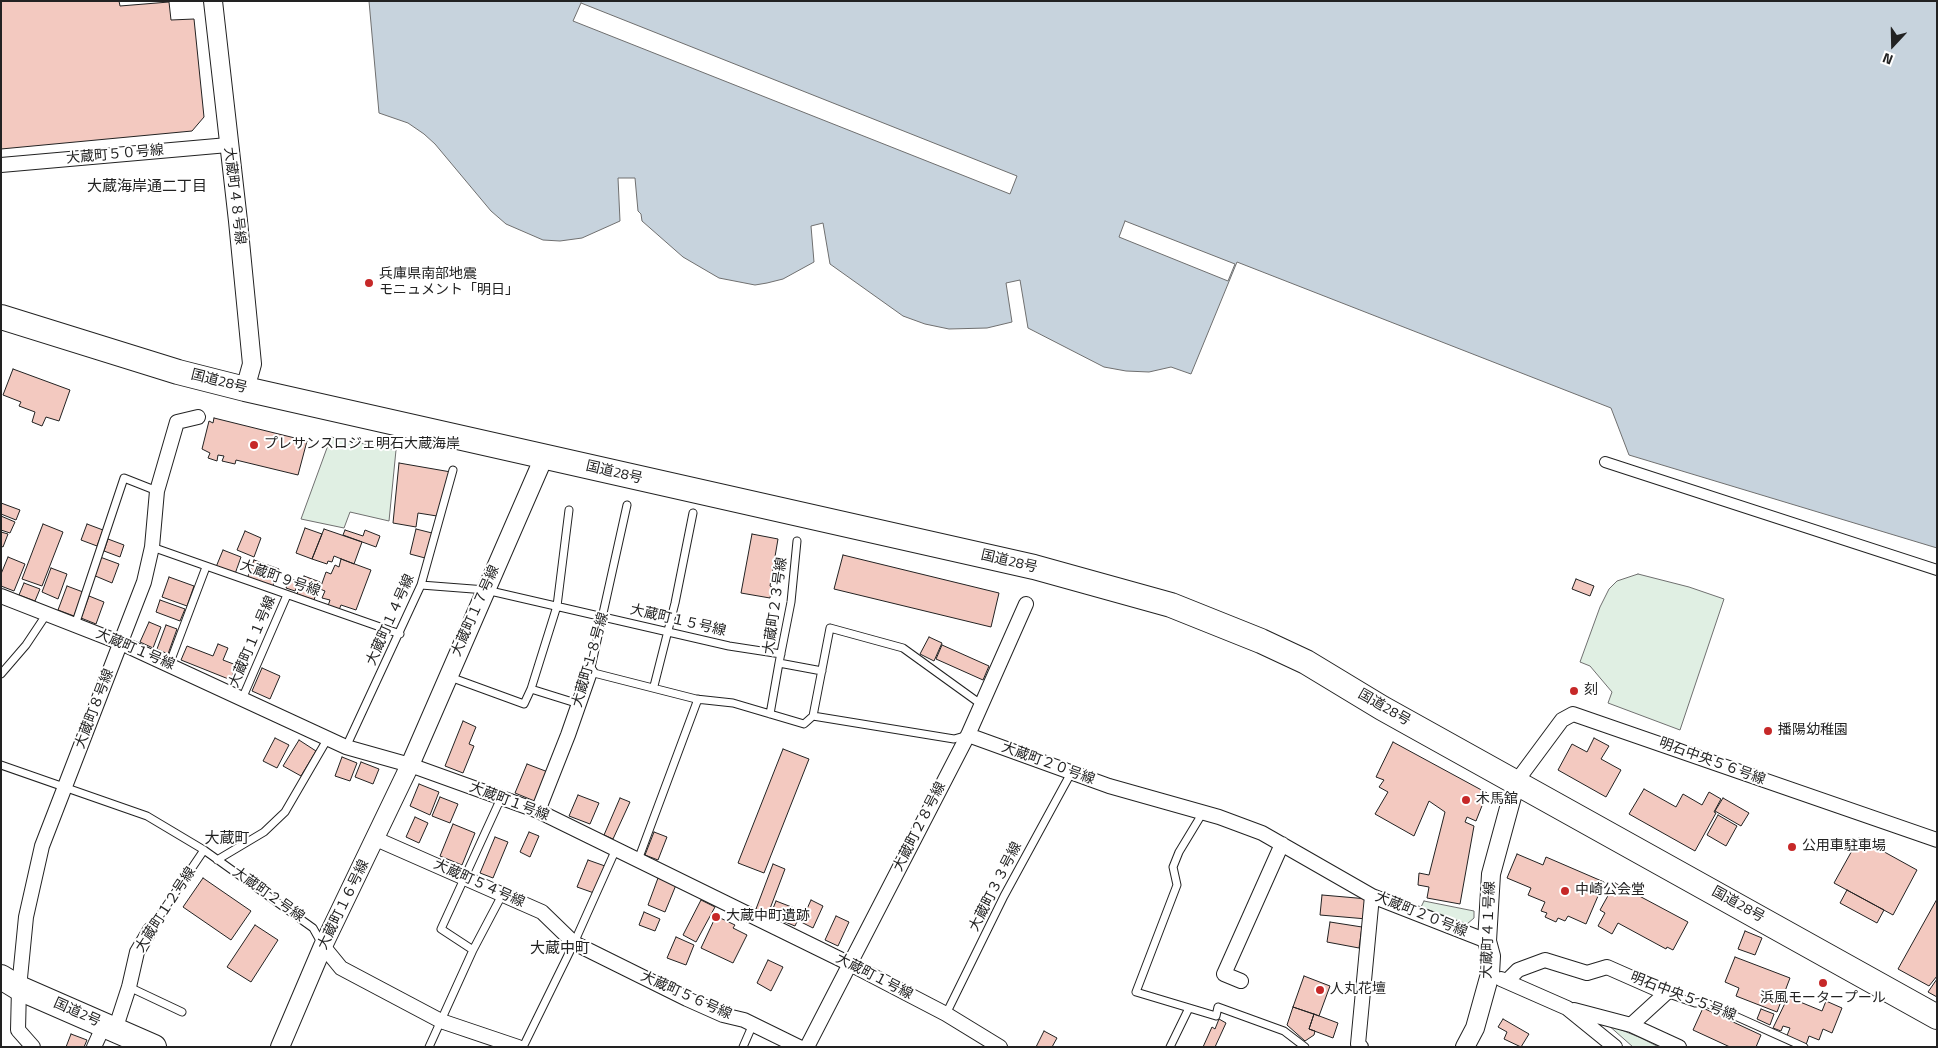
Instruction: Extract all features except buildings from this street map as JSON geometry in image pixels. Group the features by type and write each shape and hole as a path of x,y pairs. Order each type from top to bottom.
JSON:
{"highway":[{"name":"国道28号","path":"1,317 178,372 245,389 1026,565 1171,605 1261,641 1306,662 1516,782 1937,1017"},
{"name":"国道2号","path":"10,983 154,1047"}],"street":[{"name":"大蔵町４８号線","path":"212,1 238,221 252,364 245,389"},
{"name":"大蔵町５０号線","path":"1,165 228,145"},
{"name":"大蔵町８号線","path":"33,1047 18,1030 10,983 42,846 144,582 152,548 157,491 177,422 198,417"},
{"name":"大蔵町１７号線","path":"410,765 544,457"},
{"path":"1605,462 1937,570"},
{"name":"大蔵町１号線","path":"1,596 46,615 121,642 346,747 410,765 538,811 850,964 946,1014 1000,1047"},
{"name":"大蔵町２８号線","path":"807,1047 968,735 1026,604"},
{"name":"大蔵町１８号線","path":"538,811 590,672"},
{"name":"明石中央５６号線","path":"1516,782 1562,720 1573,714 1937,840"},
{"name":"大蔵町２０号線","path":"968,735 1071,773 1202,814 1219,817 1262,833 1372,896 1487,941"},
{"name":"大蔵町１６号線","path":"280,1047 323,946 410,765"},
{"name":"大蔵町４１号線","path":"1465,1047 1475,1028 1490,974 1490,956 1487,941 1491,874 1516,782"},
{"name":"大蔵町５４号線","path":"376,839 542,912 574,943"},
{"path":"1241,981 1224,974 1282,844"},
{"path":"1357,1046 1372,896"},
{"name":"大蔵町１２号線","path":"94,1047 110,1027 129,987 137,952 150,930"},
{"name":"大蔵町５６号線","path":"574,943 714,1011 753,1024 799,1047"},
{"name":"大蔵町２号線","path":"323,946 341,968 441,1020 518,1047"},
{"name":"明石中央５５号線","path":"1507,981 1518,970 1545,960 1587,973 1607,967 1666,993"},
{"path":"1490,974 1567,1008 1631,1025 1679,1047"},
{"path":"1631,1025 1666,993"},
{"path":"1567,1008 1616,1047"}],"lane":[{"name":"大蔵町１４号線","path":"346,747 400,634 421,585 453,470"},
{"path":"75,626 124,478 157,491"},
{"name":"大蔵町１８号線","path":"590,672 604,616 627,505"},
{"path":"448,676 524,704 531,689 556,606 569,510"},
{"path":"654,686 693,513"},
{"name":"大蔵町２３号線","path":"797,541 791,602 779,663 822,671"},
{"name":"大蔵町９号線","path":"152,548 400,634"},
{"path":"169,665 206,567"},
{"name":"大蔵町１５号線","path":"421,585 486,590 729,646 781,654"},
{"name":"大蔵町１１号線","path":"242,699 286,595"},
{"path":"1,674 26,645 46,615"},
{"path":"813,716 830,628 903,648 982,705"},
{"path":"770,714 779,663"},
{"name":"大蔵町２０号線","path":"590,672 654,686 698,699 733,703 804,724 813,716 954,739 968,735"},
{"path":"531,689 579,704"},
{"path":"638,860 698,699"},
{"path":"217,860 264,832 285,812 328,738"},
{"name":"大蔵町２号線","path":"1,765 147,816 204,850 313,928 323,946"},
{"name":"大蔵町３３号線","path":"946,1014 1004,896 1071,773"},
{"path":"473,950 441,929 501,798"},
{"path":"1202,814 1178,852 1173,867 1177,885 1136,992 1216,1016 1218,1007 1284,1031 1305,1047"},
{"path":"523,1047 574,943 616,849"},
{"name":"大蔵町１２号線","path":"150,930 204,850"},
{"path":"429,1047 473,950 502,895"},
{"path":"129,987 182,1012"},
{"name":"明石中央５５号線","path":"1666,993 1695,1003 1704,1002 1804,1047"},
{"path":"1170,1047 1189,1008"},
{"path":"743,1047 753,1024"}],"green space":[{"path":"331,437 396,450 389,521 350,512 344,528 301,519"},
{"path":"1638,574 1689,587 1724,599 1680,730 1608,703 1612,692 1590,666 1580,662 1600,607 1609,589 1617,581"},
{"path":"1424,901 1474,911 1474,918 1467,924 1421,907"},
{"path":"1607,1024 1641,1038 1659,1047 1633,1047"}],"shaded area":[{"path":"369,1 1937,1 1937,548 1629,455 1611,408 1237,262 1191,374 1171,367 1149,372 1126,371 1104,367 1028,328 1020,280 1006,283 1012,322 987,328 949,329 925,324 903,316 830,264 823,223 811,226 814,262 783,279 755,285 719,278 683,257 642,221 641,214 638,211 635,178 618,178 620,221 582,238 560,241 543,240 506,224 491,211 435,144 424,134 408,123 379,113"}],"pier":[{"path":"581,3 1017,176 1010,194 573,21"},
{"path":"1125,221 1235,264 1228,281 1119,237"}],"place":[{"name":"兵庫県南部地震 モニュメント「明日」","path":"369,283"},
{"name":"プレサンスロジェ明石大蔵海岸","path":"254,445"},
{"name":"刻","path":"1574,691"},
{"name":"播陽幼稚園","path":"1768,731"},
{"name":"木馬舘","path":"1466,800"},
{"name":"公用車駐車場","path":"1792,847"},
{"name":"中崎公会堂","path":"1565,891"},
{"name":"大蔵中町遺跡","path":"716,917"},
{"name":"浜風モータープール","path":"1823,983"},
{"name":"人丸花壇","path":"1320,990"}],"district":[{"name":"大蔵海岸通二丁目","path":"147,187"},
{"name":"大蔵町","path":"227,839"},
{"name":"大蔵中町","path":"560,949"}]}
